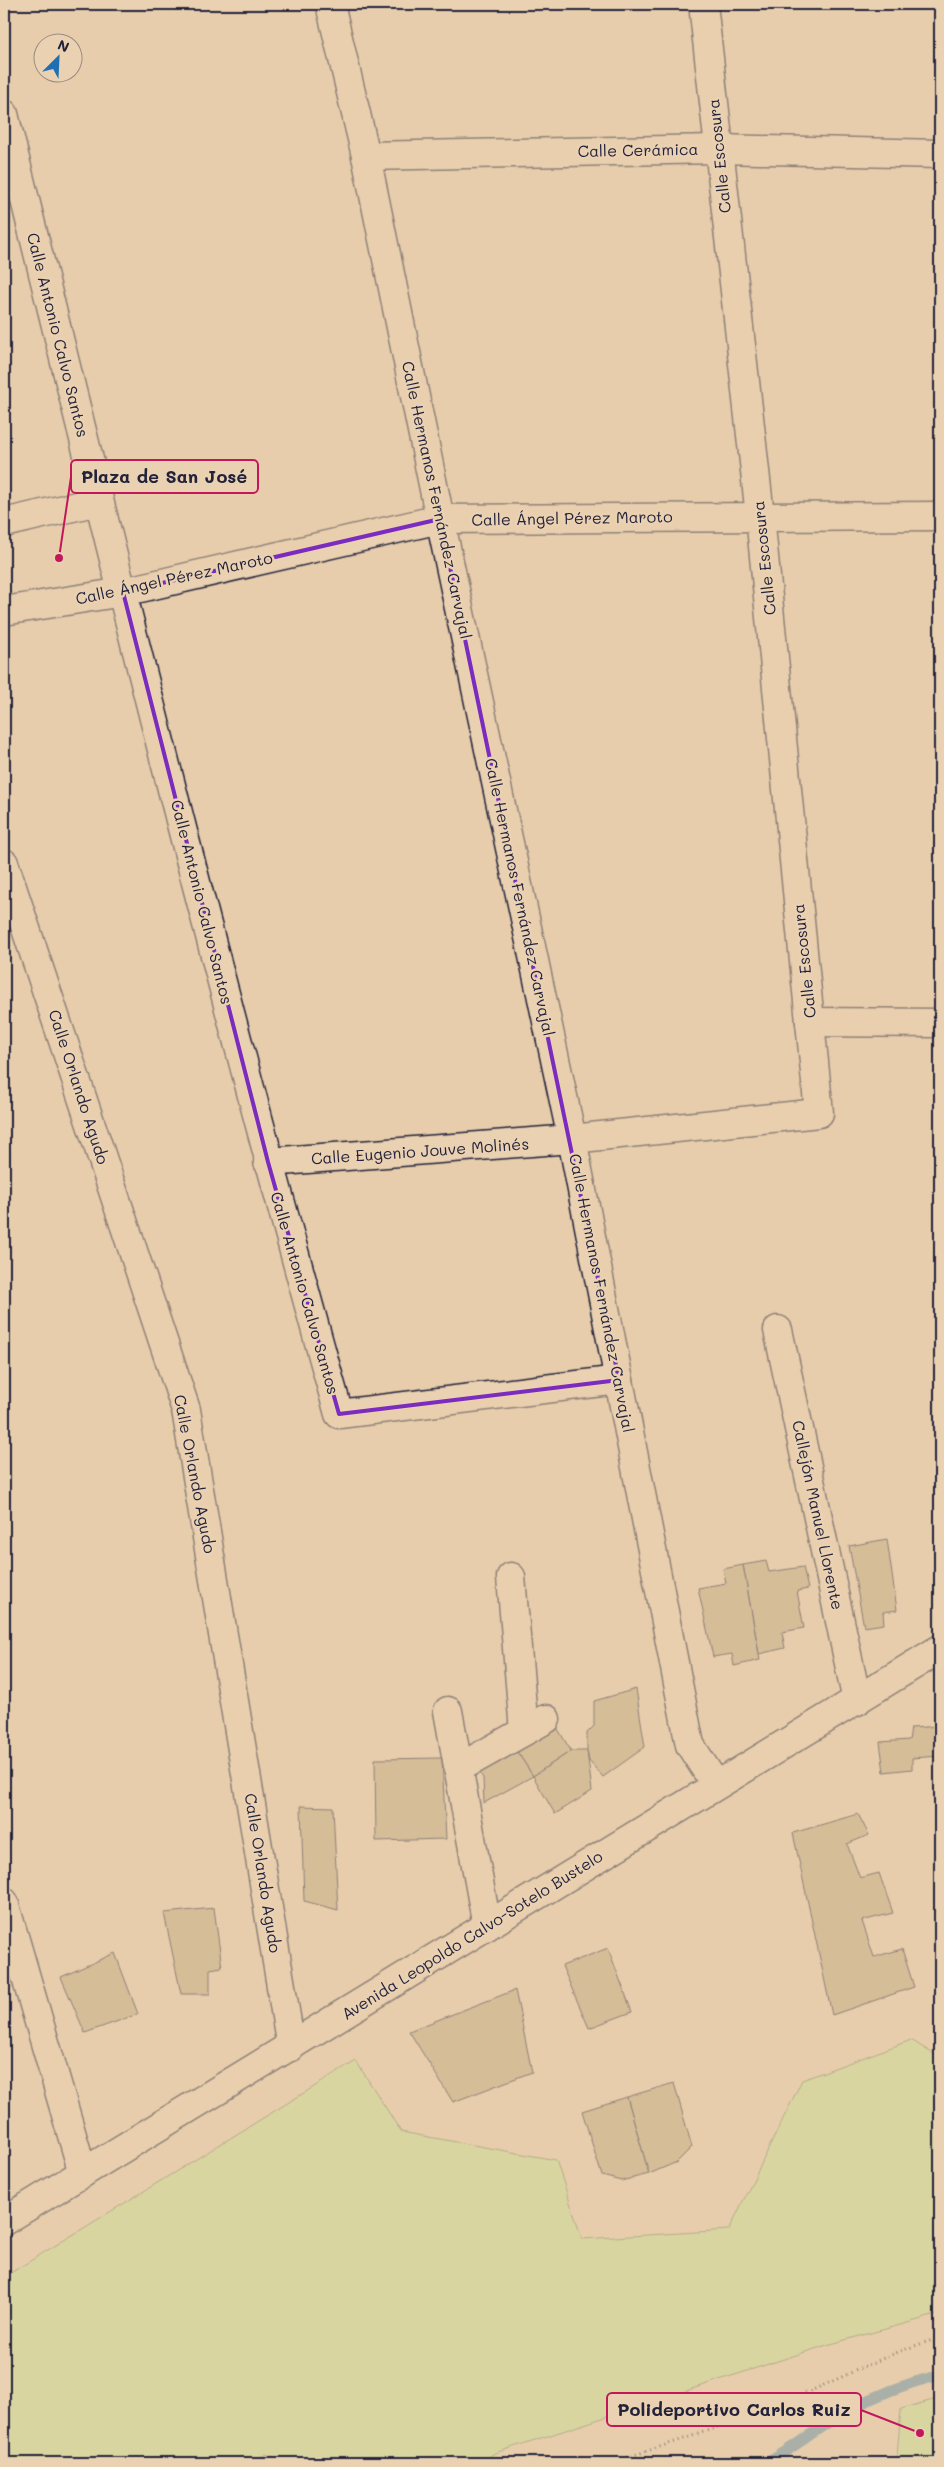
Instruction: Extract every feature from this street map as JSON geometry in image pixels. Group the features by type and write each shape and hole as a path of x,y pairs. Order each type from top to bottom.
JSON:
{"street":[{"name":"Calle Hermanos Fernández Carvajal","path":"330,4 366,156 440,519 572,1139 690,1745 716,1785"},
{"name":"Calle Escosura","path":"703,4 760,516 819,1113"},
{"name":"Calle Antonio Calvo Santos","path":"4,114 98,501 123,592 268,1162 339,1414 620,1380"},
{"name":"Calle Cerámica","path":"366,156 718,149 940,154"},
{"path":"4,523 98,501"},
{"name":"Calle Ángel Pérez Maroto","path":"4,611 123,592 440,519 940,516"},
{"name":"Calle Orlando Agudo","path":"4,863 186,1410 291,2047"},
{"path":"810,1022 940,1023"},
{"name":"Calle Eugenio Jouve Molinés","path":"268,1162 572,1139 819,1113"},
{"name":"Callejón Manuel Llorente","path":"778,1330 857,1701"},
{"path":"458,1768 535,1725 511,1577"},
{"name":"Avenida Leopoldo Calvo-Sotelo Bustelo","path":"4,2221 940,1649"},
{"path":"448,1712 487,1926"},
{"path":"4,1902 83,2174"}],"path":[{"path":"607,2463 666,2446 804,2394 907,2347 940,2338"}],"highlighted area":[{"path":"440,519 619,1380 339,1414 268,1162 123,592"}],"green space":[{"path":"911,2040 940,2058 940,2314 827,2345 495,2453 478,2463 289,2463 266,2454 251,2463 4,2463 4,2277 356,2061 401,2132 556,2160 582,2239 729,2230 802,2080"},
{"path":"940,2398 940,2463 881,2463 897,2456 901,2409"}],"building":[{"path":"939,1440 940,1475 935,1476"},
{"path":"887,1539 897,1610 883,1612 884,1624 864,1627 849,1546"},
{"path":"940,1552 940,1602 934,1553"},
{"path":"766,1561 769,1572 803,1567 808,1589 797,1591 804,1628 782,1632 785,1648 759,1654 743,1565"},
{"path":"743,1565 760,1660 734,1666 732,1654 713,1657 698,1588 726,1583 723,1569"},
{"path":"636,1689 645,1747 603,1777 589,1761 587,1751 587,1733 594,1726 594,1701"},
{"path":"555,1724 571,1751 533,1776 514,1747"},
{"path":"940,1726 940,1756 912,1758 912,1769 884,1772 880,1742 909,1740 911,1728"},
{"path":"514,1747 533,1776 484,1803 483,1778 478,1770"},
{"path":"571,1751 587,1751 592,1791 555,1814 533,1776"},
{"path":"442,1758 446,1839 376,1841 375,1759"},
{"path":"301,1806 333,1807 338,1910 304,1901"},
{"path":"858,1814 869,1835 847,1844 860,1878 879,1873 893,1913 862,1921 874,1957 902,1949 914,1987 832,2015 793,1833"},
{"path":"214,1908 222,1967 210,1969 210,1994 181,1994 164,1913"},
{"path":"608,1948 632,2012 589,2028 562,1966"},
{"path":"115,1953 138,2014 85,2033 61,1977"},
{"path":"515,1990 532,2072 453,2102 409,2031"},
{"path":"674,2083 692,2147 677,2162 649,2174 627,2097"},
{"path":"627,2097 649,2174 621,2181 602,2176 582,2111"}],"waterway":[{"path":"767,2463 837,2417 870,2399 940,2375"}],"place":[{"name":"Plaza de San José","path":"59,558"},
{"name":"Polideportivo Carlos Ruiz","path":"920,2433"}]}
